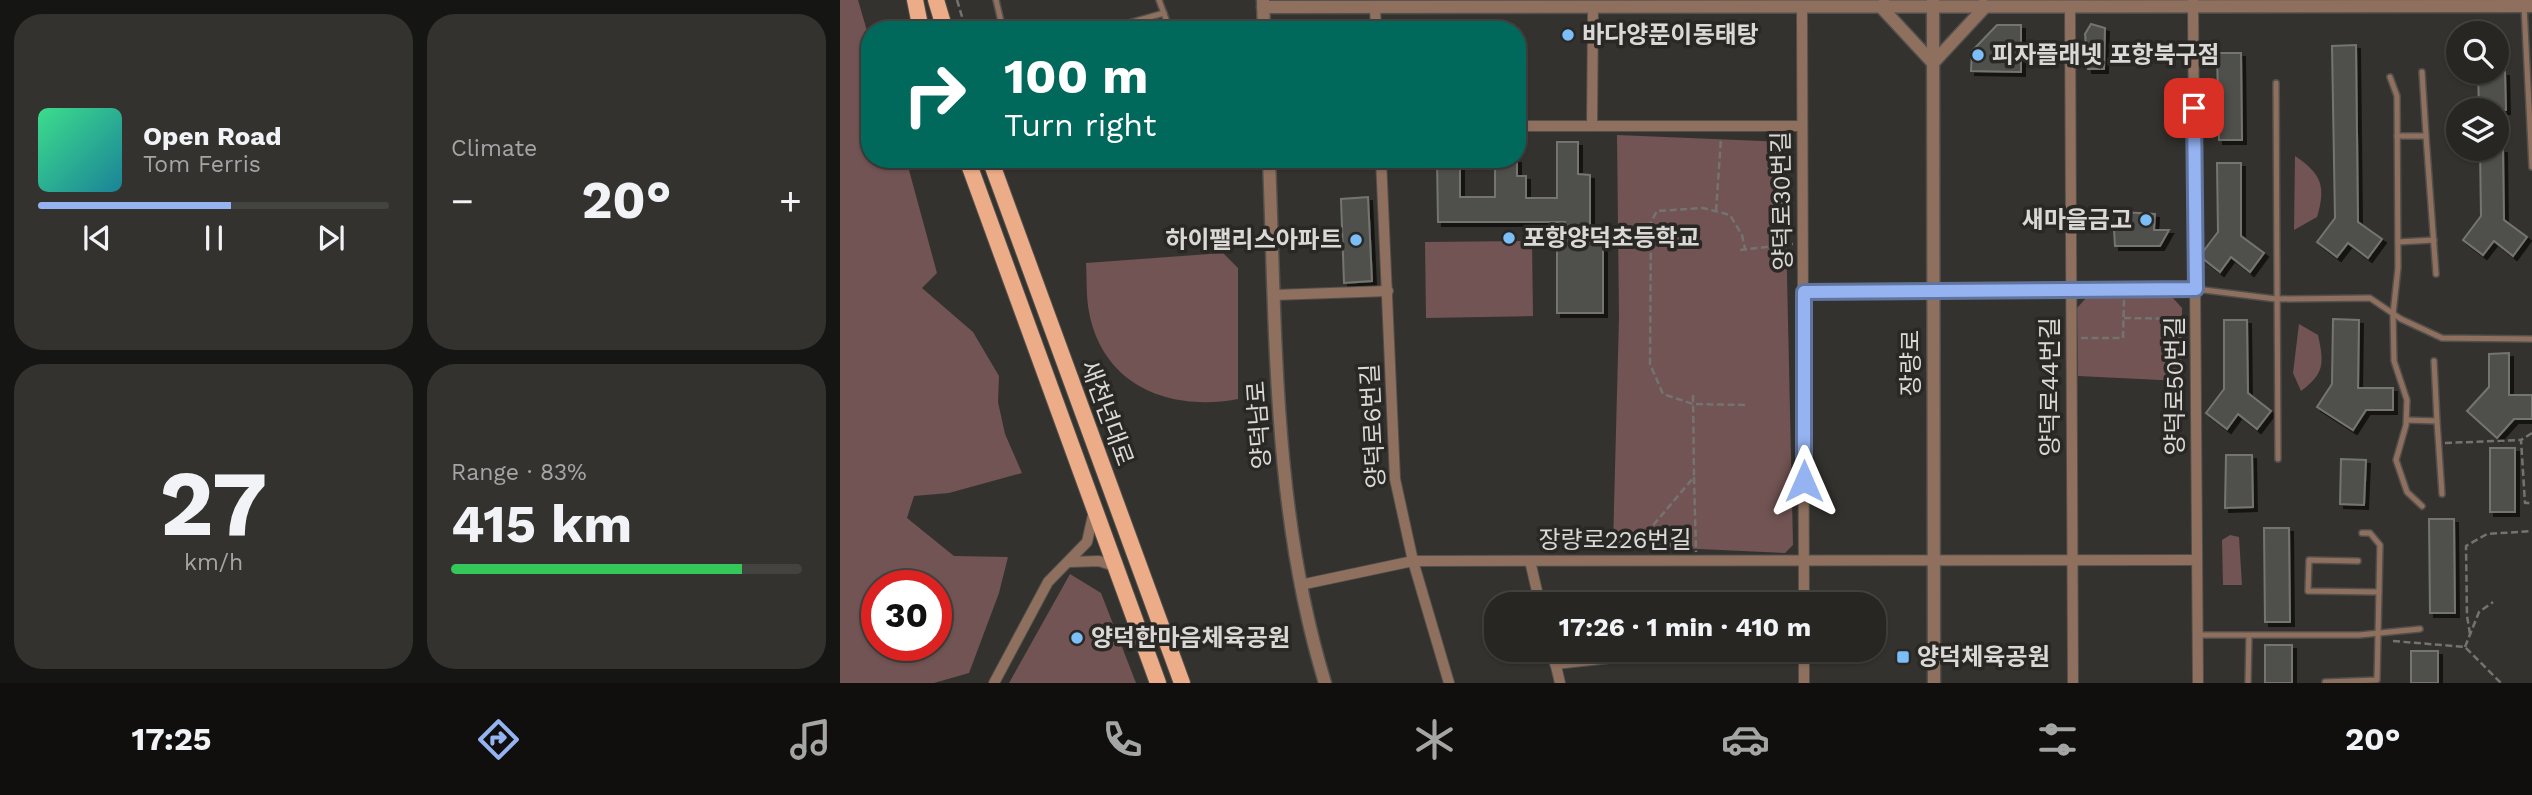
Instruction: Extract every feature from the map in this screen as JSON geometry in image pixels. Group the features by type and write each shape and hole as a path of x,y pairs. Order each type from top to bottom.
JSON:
{"main road":[{"path":"915,0 919,21"},
{"path":"936,0 942,21"},
{"name":"새천년대로","path":"970,168 1158,683"},
{"name":"새천년대로","path":"993,168 1182,683"}],"street":[{"path":"1263,4 1593,7 1698,4 1802,7 1884,4 2070,6 2193,2 2526,4"},
{"name":"양덕로50번길","path":"2193,2 2197,683"},
{"path":"1884,4 1933,63 1981,4"},
{"name":"장량로","path":"1933,4 1931,293 1934,683"},
{"name":"양덕로44번길","path":"2070,6 2073,683"},
{"path":"1375,7 1376,21"},
{"path":"1592,126 1593,7"},
{"name":"양덕로30번길","path":"1802,7 1804,592"},
{"path":"1526,126 1802,126"},
{"name":"양덕남로","path":"1269,168 1283,471 1300,585 1325,683"},
{"name":"양덕로6번길","path":"1381,168 1395,480 1413,561 1449,683"},
{"path":"1804,292 2196,289"},
{"path":"1275,295 1388,291"},
{"path":"995,683 1048,582 1082,551 1091,533 1093,504"},
{"name":"장량로226번길","path":"1300,585 1413,561 1804,563 1933,559 2196,560"},
{"path":"1070,562 1099,561 1117,567"},
{"path":"1530,561 1537,592"},
{"path":"1560,683 1555,664 1573,662"},
{"path":"1804,662 1804,683"}],"lane":[{"path":"996,0 1001,21"},
{"path":"1159,0 1167,21"},
{"path":"2526,4 2532,167"},
{"path":"1136,21 1164,13"},
{"path":"2421,72 2436,274"},
{"path":"2390,78 2397,96 2398,242 2393,314 2394,361 2407,400 2407,420 2396,460 2407,492 2422,506"},
{"path":"2276,83 2278,459"},
{"path":"2397,136 2426,136"},
{"path":"2398,242 2434,240"},
{"path":"2196,289 2276,299 2370,298 2393,314 2442,338 2532,339"},
{"path":"2434,361 2442,494"},
{"path":"2407,420 2437,421"},
{"path":"2325,682 2377,680 2380,545 2370,533 2362,533"},
{"path":"2358,561 2309,560 2308,591 2379,592"},
{"path":"2196,635 2378,634 2420,629"},
{"path":"2248,683 2249,636"}],"path":[{"path":"957,0 964,21"},
{"path":"1716,211 1721,127"},
{"path":"1745,250 1742,235 1730,215 1703,208 1657,211 1651,222 1650,364 1663,394 1693,404 1745,405"},
{"path":"1740,250 1803,243"},
{"path":"2070,337 2123,338 2124,289"},
{"path":"2124,318 2196,319"},
{"path":"1693,395 1696,562"},
{"path":"2438,443 2521,440 2532,433"},
{"path":"2521,440 2525,503 2532,503"},
{"path":"1625,560 1653,522 1694,477"},
{"path":"2470,634 2466,616 2466,546 2487,534 2532,531"},
{"path":"2465,647 2479,612 2493,602"},
{"path":"2388,632 2395,643 2443,643 2465,647 2501,683"}],"shaded area":[{"path":"840,0 858,0 864,21 861,21 861,168 908,168 937,273 922,288 973,332 999,376 998,402 1005,434 1022,473 949,493 914,496 907,518 954,556 1008,557 999,593 969,673 934,683 840,683"},
{"path":"1617,135 1784,142 1793,545 1785,553 1613,545 1619,317"},
{"path":"2295,156 2316,175 2320,182 2321,197 2317,217 2294,230"},
{"path":"1532,241 1533,316 1426,318 1425,242"},
{"path":"1223,253 1238,268 1238,399 1213,402 1165,397 1143,388 1124,375 1109,359 1097,338 1088,306 1086,263"},
{"path":"2172,297 2182,308 2181,381 2078,376 2077,308 2086,298"},
{"path":"2299,324 2318,335 2322,360 2315,379 2301,391 2293,373"},
{"path":"2230,535 2239,537 2242,585 2223,585 2222,540"},
{"name":"양덕한마음체육공원","path":"1070,574 1101,593 1136,683 1009,683"}],"building":[{"path":"2091,24 2105,28 2104,69 2088,69 2085,34"},
{"path":"1997,25 2021,25 2021,72 1971,71 1972,51"},
{"path":"2356,45 2358,222 2382,239 2368,258 2348,243 2337,257 2317,242 2335,218 2332,46"},
{"path":"2217,53 2241,53 2242,140 2219,140"},
{"path":"2478,84 2505,84 2506,98 2479,98"},
{"path":"1557,142 1578,142 1578,174 1590,175 1590,238 1603,238 1603,313 1557,313 1557,244 1565,244 1565,222 1438,222 1437,168 1460,168 1460,197 1495,197 1495,168 1517,168 1517,176 1526,176 1526,198 1557,198"},
{"path":"2480,161 2503,161 2504,220 2527,237 2513,256 2494,241 2483,255 2463,240 2481,216"},
{"path":"2217,163 2241,163 2241,236 2264,253 2250,272 2231,257 2220,272 2202,258 2202,253 2218,232"},
{"name":"하이팰리스아파트","path":"1368,197 1372,281 1344,283 1341,199"},
{"path":"2122,212 2155,214 2154,230 2169,230 2160,246 2115,246 2114,230 2121,230"},
{"path":"2333,319 2359,320 2358,388 2393,388 2393,410 2366,410 2353,430 2317,407 2332,384"},
{"path":"2224,320 2247,320 2248,393 2271,411 2257,429 2238,414 2227,429 2206,413 2224,389"},
{"path":"2509,353 2509,395 2532,395 2532,419 2514,419 2497,438 2467,411 2489,387 2489,354"},
{"path":"2490,448 2515,448 2515,512 2490,512"},
{"path":"2226,455 2252,455 2253,507 2225,508"},
{"path":"2341,459 2366,460 2364,505 2340,504"},
{"path":"2429,519 2454,519 2455,613 2430,613"},
{"path":"2264,528 2289,528 2290,622 2265,622"},
{"path":"2265,645 2292,645 2292,683 2265,683"},
{"path":"2411,651 2438,651 2438,683 2411,683"}],"place":[{"name":"바다양푼이동태탕","path":"1568,35"},
{"name":"피자플래넷 포항북구점","path":"1978,55"},
{"name":"새마을금고","path":"2146,220"},
{"name":"포항양덕초등학교","path":"1509,238"},
{"name":"하이팰리스아파트","path":"1356,240"},
{"name":"양덕한마음체육공원","path":"1077,638"},
{"name":"양덕체육공원","path":"1903,657"}],"route":[{"path":"1804,481 1804,292 2196,289 2194,108"}]}
